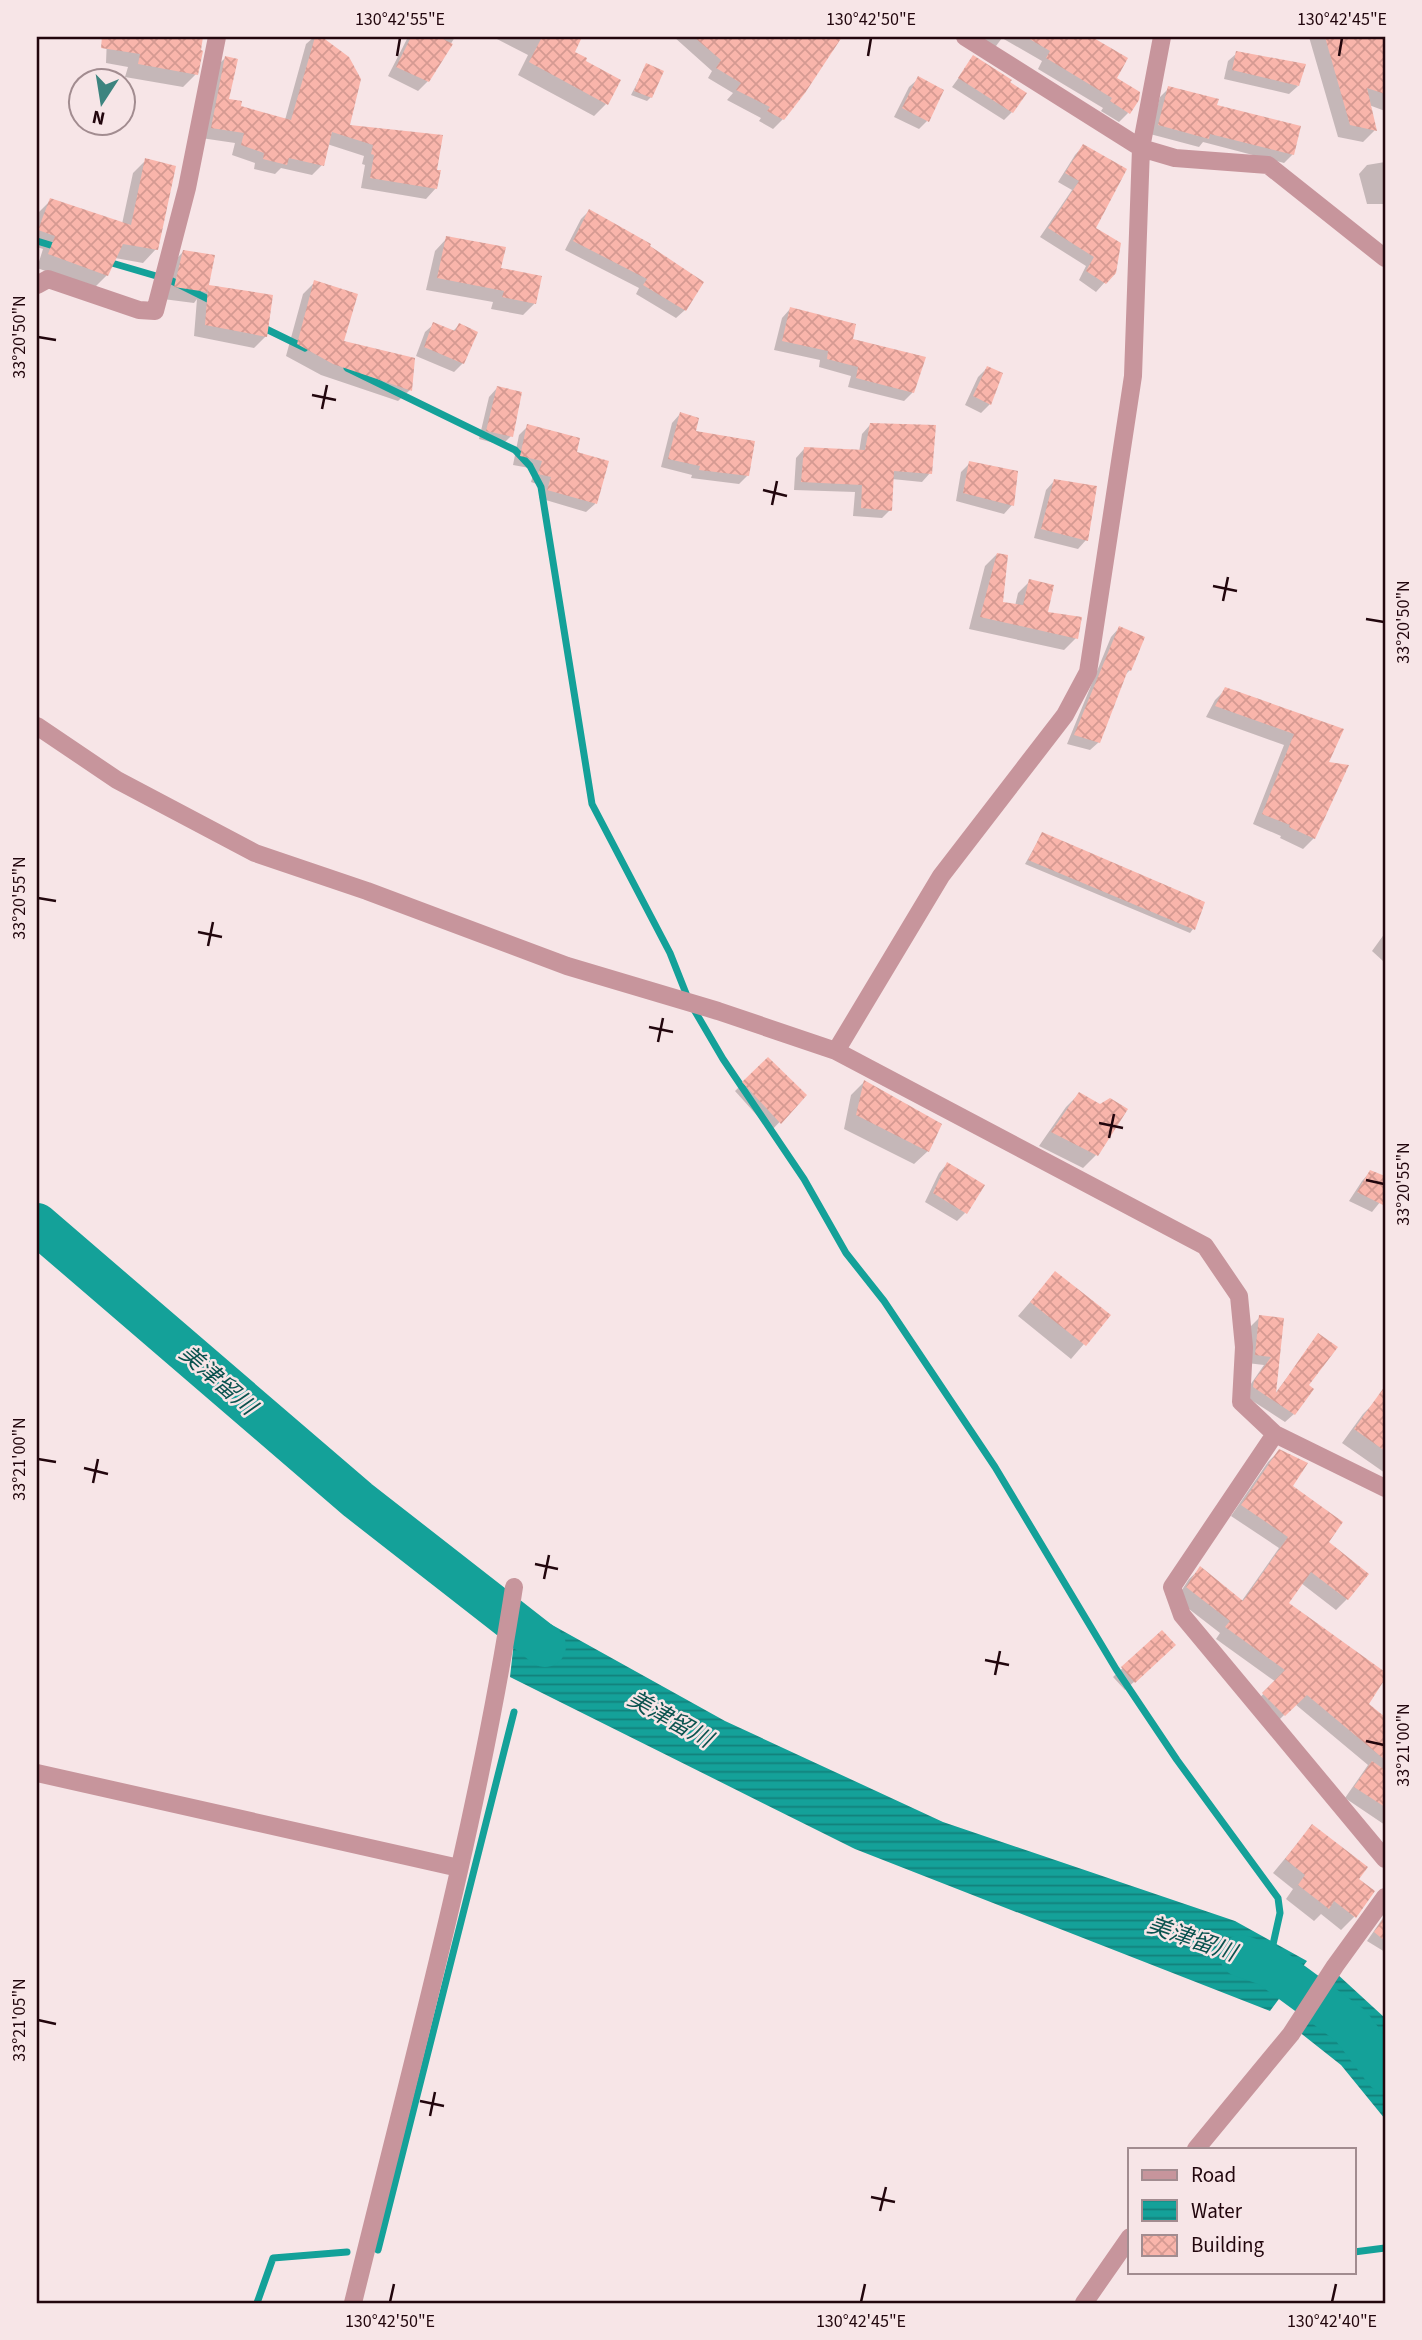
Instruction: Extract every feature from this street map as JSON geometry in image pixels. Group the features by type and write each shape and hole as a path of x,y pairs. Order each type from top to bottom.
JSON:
{"street":[{"path":"37,285 48,279 139,310 155,311 187,188 217,37"},
{"path":"965,37 1141,148 1175,158 1268,165 1385,258"},
{"path":"836,1051 941,876 1065,715 1088,672 1132,376 1141,148 1162,37"},
{"path":"37,726 117,780 255,853 567,965 718,1011 836,1051 1205,1246 1239,1296 1244,1347 1241,1402 1275,1434 1385,1488"},
{"path":"1275,1434 1172,1587 1182,1615 1385,1859"},
{"path":"353,2303 459,1868 499,1686 514,1587"},
{"path":"37,1773 459,1868"},
{"path":"1197,2148 1291,2034 1335,1966 1385,1897"},
{"path":"1084,2303 1128,2240"}],"water":[{"path":"518,1606 725,1721 943,1822 1235,1921 1307,1961 1270,2011 855,1849 510,1677"},
{"path":"1336,1973 1385,2018 1385,2119 1341,2065 1298,2031"}],"building":[{"path":"102,37 203,37 198,75 138,64 140,54 101,48"},
{"path":"315,37 322,37 349,57 361,79 350,125 443,135 437,189 370,178 373,145 332,132 324,166 289,158 287,165 263,159 264,153 241,145 244,133 211,128 225,56 238,59 229,99 242,101 241,106 291,120"},
{"path":"411,37 439,37 453,44 429,82 396,67"},
{"path":"542,37 582,37 575,52 621,80 608,105 529,62"},
{"path":"694,37 842,37 784,120 767,111 770,107 736,90 741,83 716,68 721,60"},
{"path":"1026,37 1092,37 1128,58 1117,78 1140,92 1139,100 1130,114 1110,101 1112,98 1046,58 1050,51"},
{"path":"1325,37 1385,37 1385,94 1367,88 1377,131 1350,125"},
{"path":"1236,51 1306,64 1299,86 1232,70"},
{"path":"973,55 1027,93 1013,113 958,78"},
{"path":"646,63 664,71 652,98 634,91"},
{"path":"918,76 944,90 929,122 902,108"},
{"path":"1168,86 1219,99 1217,105 1301,126 1294,155 1210,134 1209,139 1158,125"},
{"path":"1083,144 1127,169 1096,228 1121,243 1116,273 1106,284 1086,271 1094,257 1048,228 1079,181 1065,173"},
{"path":"145,158 176,166 158,250 123,244 108,276 48,254 55,236 38,230 50,198 131,225"},
{"path":"589,209 651,244 650,246 704,282 686,311 643,285 647,279 573,241"},
{"path":"446,236 506,247 501,268 542,276 536,304 502,297 504,291 437,278"},
{"path":"183,250 215,255 209,285 273,295 267,337 205,325 208,286 207,292 174,287"},
{"path":"314,280 358,294 344,341 415,358 412,391 333,364 297,344"},
{"path":"790,307 856,324 853,339 926,357 914,393 856,378 858,367 827,359 828,351 782,341"},
{"path":"433,322 455,331 459,323 478,332 464,364 424,347"},
{"path":"987,366 1003,373 991,405 973,396"},
{"path":"497,386 522,392 513,437 486,431"},
{"path":"680,412 699,418 696,431 755,441 749,476 699,470 700,466 668,459"},
{"path":"870,423 936,425 932,474 894,471 892,511 861,508 862,485 801,482 804,447 865,450"},
{"path":"527,424 580,438 577,452 609,461 597,504 547,490 551,477 538,474 542,461 520,456"},
{"path":"969,461 1018,471 1014,506 963,493"},
{"path":"1054,479 1097,486 1088,541 1041,529"},
{"path":"997,553 1008,555 1003,602 1023,605 1029,579 1054,585 1048,612 1082,617 1078,639 980,617"},
{"path":"1119,626 1145,637 1131,671 1128,670 1100,743 1074,735"},
{"path":"1225,687 1344,729 1329,762 1349,765 1315,839 1262,814 1294,734 1215,706"},
{"path":"1042,832 1205,902 1195,930 1028,860"},
{"path":"768,1057 807,1095 781,1124 742,1082"},
{"path":"864,1080 942,1124 929,1152 856,1115"},
{"path":"1079,1092 1100,1104 1110,1098 1128,1109 1098,1156 1051,1132"},
{"path":"947,1162 985,1185 967,1214 933,1193"},
{"path":"1370,1170 1385,1176 1385,1206 1357,1192"},
{"path":"1055,1271 1111,1315 1086,1346 1030,1302"},
{"path":"1259,1315 1284,1318 1276,1393 1318,1333 1338,1347 1309,1385 1314,1389 1295,1415 1253,1387 1254,1381 1271,1357 1255,1355"},
{"path":"1385,1386 1385,1451 1354,1429"},
{"path":"1279,1449 1308,1463 1293,1486 1343,1522 1329,1542 1369,1574 1348,1600 1311,1572 1289,1603 1385,1672 1385,1679 1369,1704 1385,1717 1385,1760 1307,1695 1285,1716 1262,1693 1285,1670 1225,1627 1230,1621 1186,1587 1200,1566 1243,1601 1288,1537 1241,1505"},
{"path":"1162,1630 1176,1645 1135,1683 1121,1667"},
{"path":"1372,1761 1385,1770 1385,1807 1354,1787"},
{"path":"1312,1824 1368,1867 1359,1879 1375,1891 1356,1918 1334,1901 1329,1909 1298,1885 1305,1875 1285,1859"},
{"path":"1385,1916 1385,1941 1374,1932"}],"waterway":[{"path":"37,241 60,248"},
{"path":"105,261 170,280 214,302"},
{"path":"262,327 305,348"},
{"path":"347,368 515,450 530,466 541,487 592,804 670,953 689,1001 723,1059 804,1179 846,1253 884,1301 995,1467 1116,1669 1177,1760 1278,1898 1280,1913 1272,1949"},
{"name":"美津留川","path":"37,1224 358,1500 545,1646"},
{"path":"378,2250 514,1712"},
{"name":"美津留川","path":"1241,1956 1268,1965 1351,2026 1385,2071"},
{"path":"1356,2252 1385,2248"},
{"path":"257,2303 273,2258 347,2252"}]}
